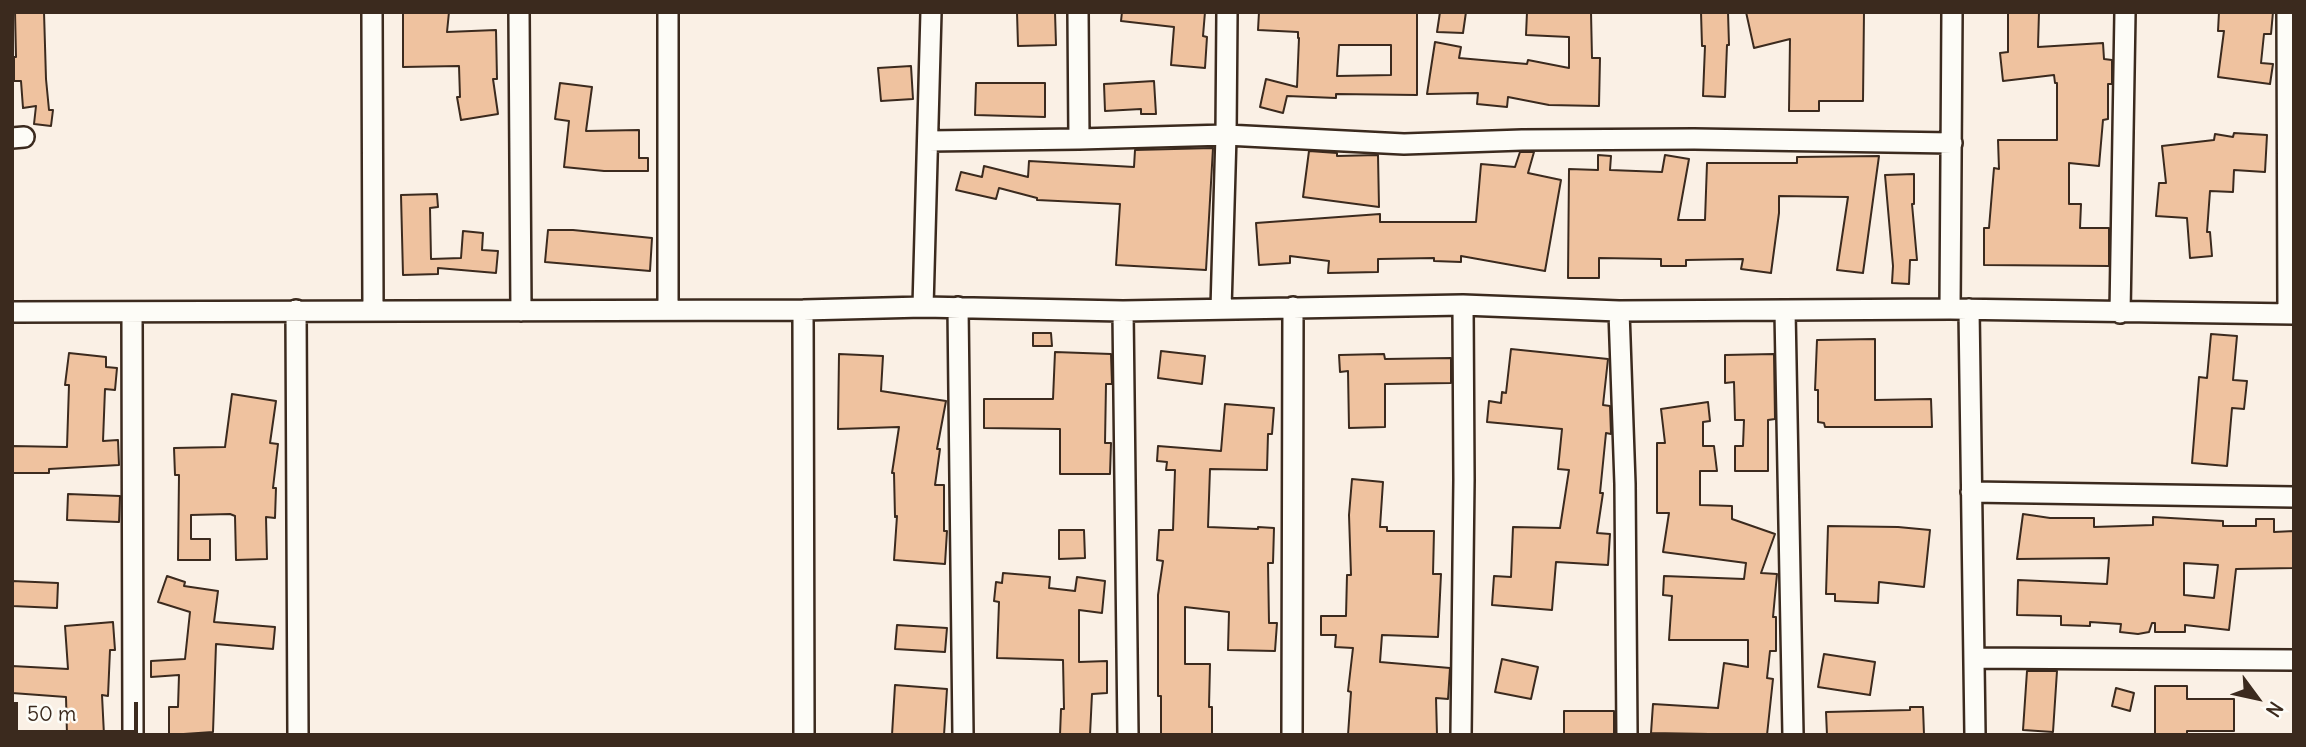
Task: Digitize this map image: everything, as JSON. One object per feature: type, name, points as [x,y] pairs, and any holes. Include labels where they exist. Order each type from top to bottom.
[{"type":"street","points":[[372,12],[373,311]]},
{"type":"street","points":[[519,12],[521,311]]},
{"type":"street","points":[[668,12],[668,310]]},
{"type":"street","points":[[923,307],[931,12]]},
{"type":"street","points":[[1078,12],[1079,139]]},
{"type":"street","points":[[1221,309],[1227,12]]},
{"type":"street","points":[[1952,12],[1952,143],[1971,492],[1975,735]]},
{"type":"street","points":[[2120,313],[2125,12]]},
{"type":"street","points":[[12,312],[803,310],[923,307],[1123,311],[1462,305],[1619,311],[1959,309],[2291,314],[2287,12]]},
{"type":"street","points":[[928,141],[1226,135],[1404,144],[1667,139],[1952,143]]},
{"type":"street","points":[[1461,735],[1464,480],[1462,305]]},
{"type":"street","points":[[958,307],[964,735]]},
{"type":"street","points":[[1292,735],[1293,307]]},
{"type":"street","points":[[296,310],[298,735]]},
{"type":"street","points":[[803,310],[804,735]]},
{"type":"street","points":[[1123,311],[1128,735]]},
{"type":"street","points":[[1619,311],[1625,484],[1627,735]]},
{"type":"street","points":[[1785,311],[1793,735]]},
{"type":"street","points":[[132,312],[133,735]]},
{"type":"street","points":[[1971,492],[2294,497]]},
{"type":"street","points":[[1974,658],[2294,660]]},
{"type":"building","points":[[15,12],[44,12],[46,79],[49,110],[53,110],[51,126],[34,124],[36,106],[23,108],[21,81],[14,81]]},
{"type":"building","points":[[403,12],[449,12],[447,32],[496,30],[497,79],[493,79],[498,114],[461,120],[457,97],[460,97],[459,66],[403,67]]},
{"type":"building","points":[[1017,12],[1055,12],[1056,45],[1018,46]]},
{"type":"building","points":[[1122,12],[1205,12],[1205,68],[1171,65],[1174,27],[1121,21]]},
{"type":"building","points":[[1259,12],[1417,12],[1417,95],[1336,94],[1336,98],[1287,96],[1283,113],[1260,107],[1266,79],[1297,87],[1299,38],[1298,32],[1258,30]],"holes":[[[1339,45],[1391,45],[1391,75],[1337,76]]]},
{"type":"building","points":[[1440,12],[1466,12],[1463,33],[1437,32]]},
{"type":"building","points":[[1527,12],[1591,12],[1592,58],[1600,58],[1599,106],[1549,105],[1508,97],[1507,107],[1477,104],[1478,93],[1427,94],[1435,42],[1461,47],[1459,58],[1527,64],[1528,60],[1569,68],[1569,37],[1526,35]]},
{"type":"building","points":[[1701,12],[1728,12],[1729,45],[1725,97],[1703,96],[1705,46],[1702,46]]},
{"type":"building","points":[[1746,12],[1864,12],[1863,101],[1819,101],[1819,111],[1789,111],[1790,39],[1754,48]]},
{"type":"building","points":[[2008,12],[2039,12],[2038,47],[2103,43],[2104,59],[2112,60],[2112,84],[2108,84],[2108,119],[2103,120],[2099,166],[2069,163],[2069,204],[2081,204],[2080,228],[2109,228],[2109,266],[1984,265],[1984,228],[1989,228],[1994,168],[1999,169],[1998,140],[2057,140],[2057,83],[2054,75],[2003,81],[2000,53],[2008,52]]},
{"type":"building","points":[[2219,12],[2273,12],[2271,34],[2264,34],[2261,63],[2273,64],[2270,84],[2218,77],[2224,31],[2218,31]]},
{"type":"building","points":[[911,66],[913,99],[881,101],[878,68]]},
{"type":"building","points":[[1154,81],[1156,114],[1141,114],[1141,109],[1105,111],[1104,84]]},
{"type":"building","points":[[560,83],[592,87],[586,131],[639,130],[639,158],[648,158],[648,171],[564,167],[569,121],[555,119]]},
{"type":"building","points":[[976,83],[1045,83],[1045,117],[975,115]]},
{"type":"building","points":[[2234,133],[2267,135],[2265,172],[2234,170],[2233,192],[2210,191],[2207,232],[2210,232],[2212,256],[2190,258],[2187,218],[2156,216],[2159,183],[2166,183],[2162,146],[2214,140],[2215,134],[2233,137]]},
{"type":"building","points":[[1213,148],[1206,270],[1116,265],[1120,204],[1037,200],[999,188],[996,199],[956,190],[961,172],[982,177],[984,166],[1028,177],[1029,161],[1134,167],[1135,150]]},
{"type":"building","points":[[1309,151],[1337,153],[1337,156],[1378,155],[1379,207],[1303,197]]},
{"type":"building","points":[[1520,152],[1534,152],[1528,173],[1561,180],[1545,271],[1461,256],[1461,262],[1434,261],[1434,258],[1378,259],[1378,272],[1328,273],[1329,261],[1290,256],[1290,263],[1259,265],[1256,223],[1380,214],[1380,222],[1476,222],[1481,164],[1515,167]]},
{"type":"building","points":[[1598,155],[1611,156],[1610,170],[1662,172],[1665,155],[1689,159],[1678,220],[1705,220],[1707,163],[1797,163],[1797,157],[1879,156],[1863,273],[1837,270],[1848,197],[1779,196],[1771,273],[1741,269],[1743,259],[1686,260],[1686,266],[1661,266],[1661,259],[1599,258],[1599,278],[1568,278],[1569,169],[1598,170]]},
{"type":"building","points":[[1914,174],[1912,204],[1917,260],[1910,260],[1909,284],[1892,283],[1885,175]]},
{"type":"building","points":[[437,194],[438,207],[430,208],[431,259],[461,258],[463,231],[483,233],[482,250],[498,251],[496,273],[438,268],[438,274],[403,275],[401,195]]},
{"type":"building","points":[[548,230],[652,238],[650,271],[545,262]]},
{"type":"building","points":[[1033,333],[1051,333],[1052,346],[1033,346]]},
{"type":"building","points":[[2211,334],[2237,336],[2233,380],[2247,381],[2244,409],[2232,408],[2227,466],[2192,463],[2199,377],[2207,378]]},
{"type":"building","points":[[1875,339],[1875,400],[1931,399],[1932,427],[1825,427],[1824,423],[1818,422],[1818,390],[1815,390],[1817,340]]},
{"type":"building","points":[[1511,349],[1608,359],[1603,405],[1610,406],[1611,434],[1606,433],[1600,493],[1603,493],[1597,533],[1610,534],[1608,565],[1556,562],[1552,610],[1492,605],[1494,576],[1511,577],[1513,527],[1560,528],[1569,470],[1558,469],[1562,429],[1487,422],[1489,401],[1501,403],[1502,392],[1506,393]]},
{"type":"building","points":[[1161,351],[1205,356],[1202,384],[1158,378]]},
{"type":"building","points":[[1055,352],[1111,354],[1112,384],[1106,384],[1105,443],[1111,443],[1110,474],[1060,474],[1060,429],[984,428],[984,399],[1053,399]]},
{"type":"building","points":[[69,353],[106,357],[106,367],[117,368],[115,390],[105,389],[103,441],[118,440],[119,465],[49,469],[49,473],[12,473],[12,446],[67,447],[69,385],[65,385]]},
{"type":"building","points":[[839,354],[883,356],[881,391],[946,401],[937,449],[940,449],[935,485],[944,485],[944,531],[947,531],[945,564],[894,560],[897,516],[895,517],[892,473],[899,427],[838,429]]},
{"type":"building","points":[[1384,354],[1385,359],[1451,358],[1451,383],[1385,384],[1385,427],[1349,428],[1348,371],[1340,372],[1339,355]]},
{"type":"building","points":[[1774,354],[1775,419],[1768,420],[1768,471],[1735,471],[1735,446],[1743,446],[1744,420],[1735,420],[1734,382],[1725,383],[1725,355]]},
{"type":"building","points":[[232,394],[276,401],[270,443],[278,444],[273,488],[276,488],[275,518],[266,517],[267,559],[236,560],[235,516],[230,514],[191,515],[191,539],[210,539],[210,560],[178,560],[179,475],[175,475],[174,448],[225,447]]},
{"type":"building","points":[[1708,402],[1710,421],[1703,422],[1703,446],[1714,446],[1717,471],[1700,471],[1700,505],[1732,506],[1732,519],[1775,534],[1761,573],[1777,574],[1773,617],[1776,617],[1776,651],[1770,651],[1767,678],[1773,679],[1767,735],[1651,733],[1653,704],[1718,708],[1724,663],[1748,667],[1748,640],[1669,640],[1672,596],[1663,595],[1664,576],[1744,579],[1746,563],[1663,552],[1669,513],[1657,513],[1657,443],[1665,443],[1661,409]]},
{"type":"building","points":[[1225,404],[1274,408],[1272,434],[1268,434],[1267,470],[1210,469],[1208,527],[1274,528],[1273,563],[1268,563],[1269,623],[1277,623],[1275,651],[1228,650],[1229,612],[1185,607],[1185,664],[1210,664],[1209,707],[1212,707],[1212,735],[1161,735],[1161,696],[1158,696],[1158,595],[1163,561],[1157,560],[1159,530],[1173,530],[1175,470],[1166,470],[1167,462],[1157,461],[1158,446],[1221,451]]},
{"type":"building","points":[[1352,479],[1383,482],[1380,527],[1387,527],[1387,531],[1434,531],[1433,574],[1441,574],[1438,637],[1382,635],[1380,662],[1450,668],[1448,699],[1436,698],[1437,735],[1348,735],[1351,692],[1348,691],[1353,648],[1335,647],[1336,635],[1321,635],[1321,616],[1346,616],[1347,575],[1351,575],[1349,515]]},
{"type":"building","points":[[68,494],[120,496],[119,522],[67,520]]},
{"type":"building","points":[[2023,514],[2050,518],[2094,518],[2094,527],[2153,525],[2153,517],[2223,521],[2223,526],[2256,526],[2256,519],[2274,519],[2274,532],[2294,531],[2294,568],[2236,569],[2229,630],[2185,625],[2185,632],[2155,632],[2155,623],[2152,623],[2149,632],[2138,634],[2120,632],[2121,624],[2090,622],[2090,626],[2061,625],[2061,616],[2017,615],[2018,580],[2107,584],[2109,558],[2017,559]],"holes":[[[2184,563],[2218,565],[2214,598],[2184,595]]]},
{"type":"building","points":[[1828,526],[1930,530],[1924,587],[1879,582],[1878,603],[1835,601],[1835,594],[1826,594]]},
{"type":"building","points":[[1059,530],[1084,530],[1085,558],[1059,559]]},
{"type":"building","points":[[1003,573],[1050,577],[1049,588],[1075,591],[1077,577],[1105,581],[1102,613],[1079,610],[1079,662],[1107,661],[1107,693],[1092,694],[1090,735],[1060,735],[1061,709],[1064,709],[1063,660],[997,658],[999,602],[994,601],[996,582],[1002,583]]},
{"type":"building","points":[[167,576],[185,582],[184,586],[218,591],[214,622],[275,627],[273,649],[216,644],[213,732],[169,735],[169,707],[178,707],[179,675],[151,677],[151,661],[185,659],[190,612],[158,602]]},
{"type":"building","points":[[12,581],[58,583],[57,608],[12,606]]},
{"type":"building","points":[[113,622],[115,650],[110,650],[108,696],[102,695],[104,735],[67,735],[66,697],[12,693],[12,666],[68,669],[65,626]]},
{"type":"building","points":[[897,625],[947,628],[945,652],[895,649]]},
{"type":"building","points":[[1824,654],[1875,662],[1870,695],[1818,687]]},
{"type":"building","points":[[1502,659],[1538,667],[1531,699],[1495,692]]},
{"type":"building","points":[[2027,671],[2057,671],[2053,732],[2023,730]]},
{"type":"building","points":[[895,685],[947,689],[944,735],[892,735]]},
{"type":"building","points":[[2155,686],[2187,686],[2187,699],[2234,699],[2234,731],[2187,731],[2187,735],[2155,735]]},
{"type":"building","points":[[2116,688],[2134,693],[2130,711],[2112,706]]},
{"type":"building","points":[[1910,707],[1923,707],[1924,735],[1827,735],[1826,712],[1910,710]]},
{"type":"building","points":[[1564,711],[1614,711],[1614,735],[1564,735]]}]
